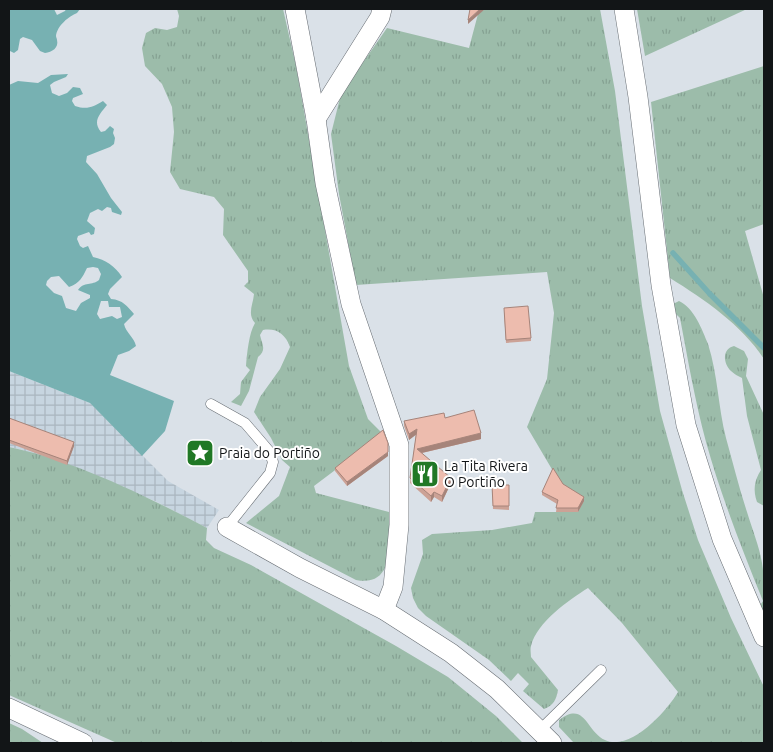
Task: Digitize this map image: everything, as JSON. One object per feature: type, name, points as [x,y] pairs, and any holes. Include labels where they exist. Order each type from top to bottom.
[{"type":"street","points":[[295,9],[316,118],[326,183],[351,304],[399,445],[399,525],[393,587],[384,610]]},
{"type":"street","points":[[316,118],[380,16],[382,9]]},
{"type":"street","points":[[624,9],[638,97],[661,285],[686,425],[722,539],[764,637]]},
{"type":"street","points":[[227,527],[300,568],[384,610],[451,652],[497,689],[546,736]]},
{"type":"street","points":[[9,708],[83,743]]},
{"type":"lane","points":[[211,404],[245,423],[269,451],[273,462],[270,473],[227,527]]},
{"type":"lane","points":[[546,736],[601,670]]},
{"type":"shaded area","points":[[9,371],[90,403],[168,481],[219,510],[207,528],[155,501],[22,450],[9,447]]},
{"type":"green space","points":[[177,9],[283,9],[296,66],[349,366],[368,419],[383,434],[314,486],[316,493],[389,512],[388,559],[384,569],[378,576],[369,580],[356,580],[246,523],[279,496],[290,467],[282,460],[271,438],[254,412],[260,397],[280,369],[290,347],[280,333],[272,330],[263,330],[260,335],[263,349],[258,357],[249,391],[241,406],[231,402],[240,394],[241,382],[250,370],[246,366],[250,338],[255,323],[251,316],[254,294],[244,286],[248,282],[248,271],[223,235],[224,209],[214,197],[180,189],[170,172],[174,132],[172,107],[162,84],[145,66],[142,48],[146,33],[155,28],[167,30],[177,27],[179,16]]},
{"type":"green space","points":[[485,9],[600,9],[615,91],[642,306],[660,411],[698,540],[731,618],[764,687],[764,743],[574,743],[559,727],[559,720],[568,715],[574,713],[580,715],[605,740],[615,742],[625,740],[647,728],[657,719],[678,692],[622,623],[588,588],[555,612],[534,637],[531,646],[531,657],[558,690],[554,702],[544,709],[523,691],[529,684],[518,673],[511,681],[489,660],[426,616],[418,608],[413,598],[411,588],[423,554],[422,540],[432,534],[492,530],[532,523],[535,512],[578,512],[583,501],[563,488],[527,427],[547,379],[554,313],[547,272],[356,285],[339,194],[331,134],[341,94],[387,28],[469,48],[478,14]]},
{"type":"green space","points":[[637,9],[747,9],[645,56]]},
{"type":"green space","points":[[764,66],[764,224],[745,231],[764,298],[764,359],[745,335],[722,314],[670,278],[651,102]]},
{"type":"green space","points":[[679,301],[689,309],[697,320],[708,344],[726,438],[741,494],[761,556],[764,583],[764,616],[759,607],[763,601],[725,502],[706,442],[680,318],[674,312],[673,304]]},
{"type":"green space","points":[[734,346],[744,351],[748,359],[746,376],[764,415],[764,506],[757,502],[755,493],[757,478],[761,470],[747,416],[742,378],[728,368],[725,360],[727,350]]},
{"type":"green space","points":[[9,447],[85,470],[136,492],[207,528],[206,540],[214,548],[251,565],[448,677],[496,716],[523,743],[117,743],[9,695]]},
{"type":"green space","points":[[9,723],[22,729],[43,743],[9,743]]},
{"type":"water","points":[[9,9],[54,9],[57,15],[66,9],[80,9],[64,22],[57,32],[57,45],[52,51],[45,53],[40,51],[32,40],[23,37],[20,39],[18,50],[14,53],[10,51],[9,47]]},
{"type":"water","points":[[68,74],[66,77],[50,85],[52,93],[59,96],[67,93],[73,87],[80,88],[83,94],[73,98],[72,101],[75,106],[90,107],[103,101],[107,105],[98,118],[98,128],[101,132],[110,126],[114,129],[114,144],[87,156],[86,162],[97,174],[122,212],[121,215],[112,212],[111,208],[107,207],[102,211],[98,209],[90,213],[87,221],[95,228],[94,234],[91,235],[89,232],[78,236],[77,239],[83,248],[88,246],[93,257],[110,264],[119,273],[122,277],[110,289],[108,294],[111,299],[124,304],[134,314],[124,324],[136,346],[118,355],[110,375],[174,401],[165,431],[142,456],[90,403],[9,371],[9,85],[18,81],[38,83],[51,75]],"holes":[[[87,268],[98,268],[101,274],[99,280],[80,287],[78,290],[90,295],[90,298],[81,303],[76,311],[66,308],[62,296],[54,293],[46,285],[51,277],[59,276],[69,287],[80,280]],[[101,301],[108,301],[109,307],[120,307],[122,317],[117,319],[112,316],[100,319],[97,314]]]},
{"type":"building","points":[[470,9],[480,9],[468,20]]},
{"type":"building","points":[[528,306],[531,338],[506,340],[504,308]]},
{"type":"building","points":[[474,410],[481,433],[417,449],[451,478],[442,496],[434,492],[431,496],[410,478],[417,429],[409,434],[404,421],[444,413],[445,418]]},
{"type":"building","points":[[9,418],[74,442],[67,461],[9,440]]},
{"type":"building","points":[[383,430],[388,443],[388,452],[347,482],[335,468]]},
{"type":"building","points":[[553,468],[563,484],[584,497],[578,508],[556,508],[558,500],[542,492]]},
{"type":"building","points":[[492,485],[509,485],[509,506],[493,506]]},
{"type":"waterway","points":[[673,253],[709,293],[764,348]]},
{"type":"place","name":"Praia do Portiño","points":[[200,453]]},
{"type":"place","name":"La Tita Rivera O Portiño","points":[[425,474]]}]
